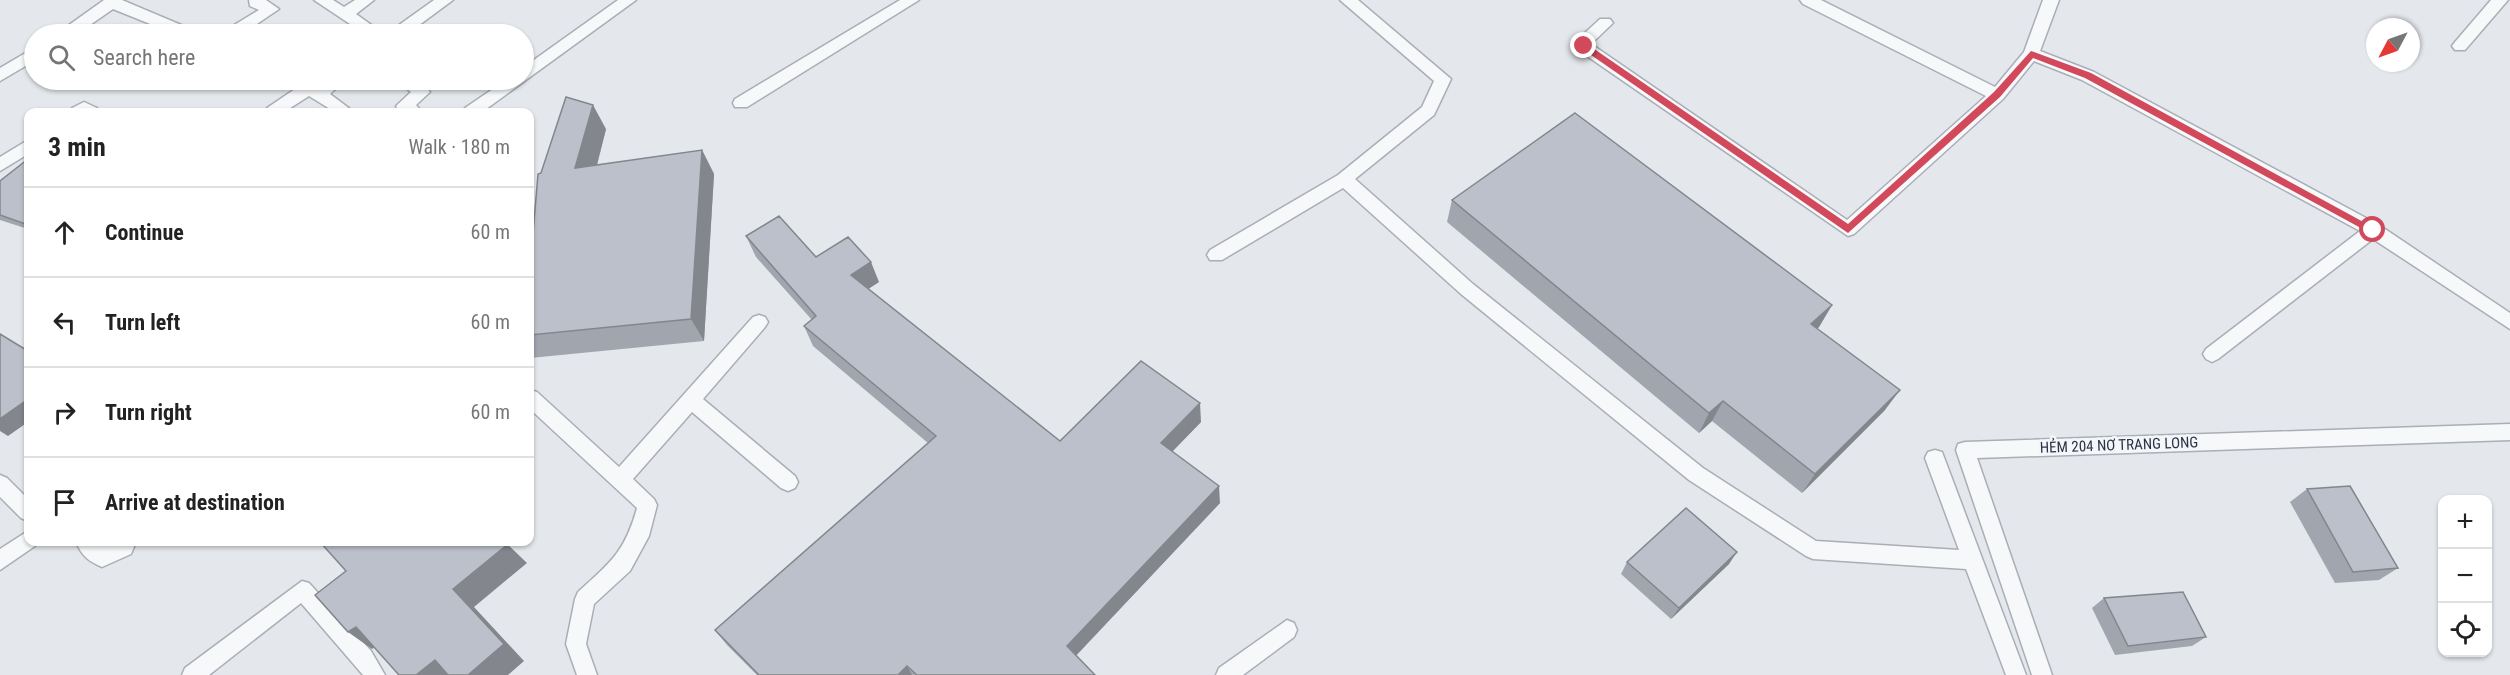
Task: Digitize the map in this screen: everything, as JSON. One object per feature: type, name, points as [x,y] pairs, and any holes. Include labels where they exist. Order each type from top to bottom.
[{"type":"lane","points":[[247,24],[271,9],[255,2],[258,0]]},
{"type":"lane","points":[[322,0],[360,24]]},
{"type":"lane","points":[[345,14],[366,0]]},
{"type":"lane","points":[[411,24],[445,0]]},
{"type":"lane","points":[[534,68],[628,0]]},
{"type":"lane","points":[[741,103],[911,0]]},
{"type":"lane","points":[[1216,255],[1344,179],[1428,111],[1443,79],[1348,0]]},
{"type":"lane","points":[[1808,0],[1997,95]]},
{"type":"lane","points":[[1605,23],[1583,42],[1589,50],[1848,229],[1997,95],[2031,54],[2051,0]]},
{"type":"lane","points":[[2460,46],[2500,0]]},
{"type":"lane","points":[[81,24],[112,1],[165,24]]},
{"type":"lane","points":[[2031,54],[2088,76],[2373,230],[2510,322]]},
{"type":"lane","points":[[0,75],[24,60]]},
{"type":"lane","points":[[407,108],[404,106],[422,92],[419,90]]},
{"type":"lane","points":[[477,108],[503,90]]},
{"type":"lane","points":[[281,108],[313,91],[340,108]]},
{"type":"lane","points":[[0,165],[24,149]]},
{"type":"lane","points":[[1344,179],[1467,289],[1696,474],[1812,550],[1974,560]]},
{"type":"lane","points":[[2212,354],[2373,230]]},
{"type":"lane","points":[[620,480],[759,322]]},
{"type":"lane","points":[[691,400],[788,482]]},
{"type":"lane","points":[[534,402],[647,505],[639,536],[623,564],[585,599],[576,644],[587,675]]},
{"type":"lane","name":"HẺM 204 NƠ TRANG LONG","points":[[2042,675],[1965,450],[2510,432]]},
{"type":"lane","points":[[1935,458],[2016,675]]},
{"type":"lane","points":[[0,484],[24,508]]},
{"type":"lane","points":[[0,561],[24,543]]},
{"type":"lane","points":[[192,675],[302,590],[364,658],[375,675]]},
{"type":"lane","points":[[1226,675],[1287,630]]},
{"type":"building","points":[[566,97],[593,105],[575,168],[702,150],[691,319],[534,335],[534,222],[538,174],[541,173]]},
{"type":"building","points":[[1575,113],[1832,305],[1811,324],[1900,390],[1815,474],[1723,401],[1709,413],[1452,200]]},
{"type":"building","points":[[24,162],[24,224],[0,215],[0,181]]},
{"type":"building","points":[[779,216],[816,257],[848,237],[871,262],[851,275],[1060,441],[1141,361],[1200,403],[1161,443],[1219,486],[1067,646],[1095,675],[917,675],[907,666],[898,675],[759,675],[715,630],[936,436],[804,326],[816,316],[746,236]]},
{"type":"building","points":[[0,334],[24,349],[24,402],[0,419]]},
{"type":"building","points":[[2350,486],[2398,568],[2353,572],[2307,489]]},
{"type":"building","points":[[1686,508],[1737,552],[1679,608],[1627,562]]},
{"type":"building","points":[[324,546],[506,546],[453,589],[504,644],[468,675],[448,675],[435,660],[416,675],[399,675],[356,627],[348,632],[315,595],[346,571]]},
{"type":"building","points":[[2183,592],[2206,637],[2128,646],[2104,598]]},
{"type":"route","points":[[1584,46],[1848,229],[1997,95],[2031,54],[2088,76],[2373,230]]}]
